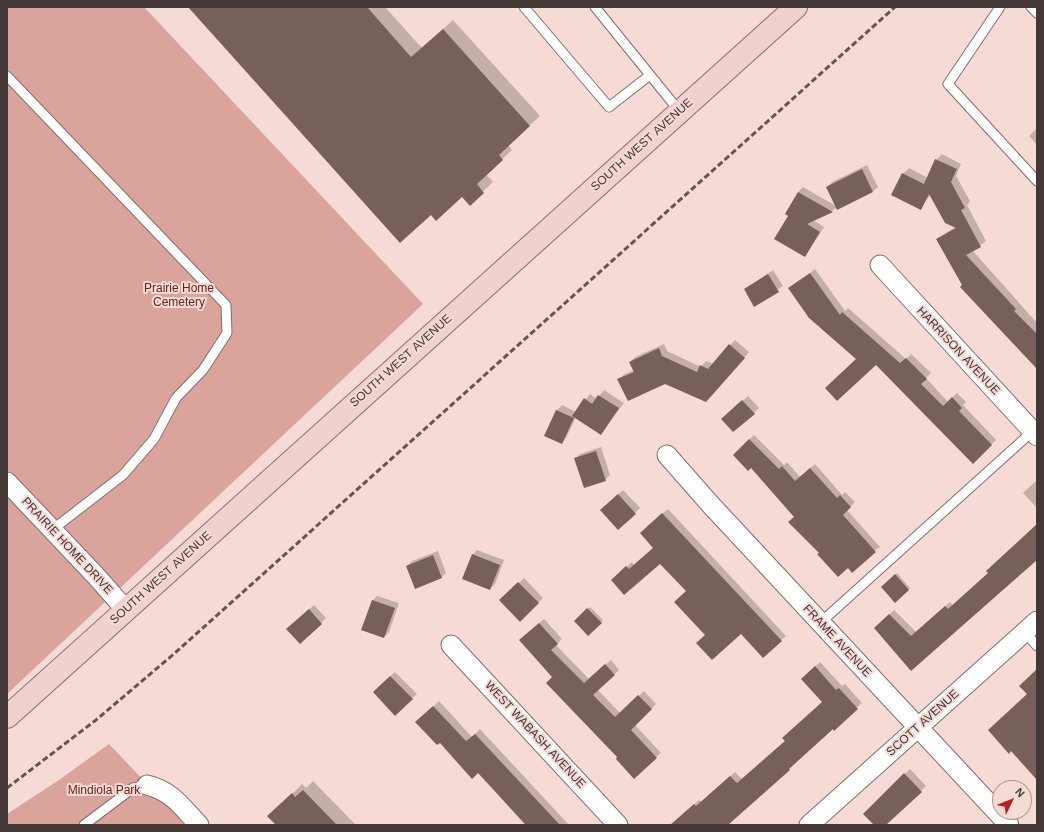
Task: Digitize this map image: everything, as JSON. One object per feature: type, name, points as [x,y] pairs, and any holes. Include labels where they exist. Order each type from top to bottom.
[{"type":"street","name":"SOUTH WEST AVENUE","points":[[7,717],[794,8]]},
{"type":"street","name":"HARRISON AVENUE","points":[[880,265],[1035,434]]},
{"type":"street","name":"FRAME AVENUE","points":[[667,455],[820,623],[1008,825]]},
{"type":"street","name":"PRAIRIE HOME DRIVE","points":[[7,482],[126,610]]},
{"type":"street","name":"SCOTT AVENUE","points":[[811,824],[918,728],[1033,633]]},
{"type":"street","name":"WEST WABASH AVENUE","points":[[451,645],[618,825]]},
{"type":"street","points":[[147,785],[160,788],[170,794],[199,825]]},
{"type":"lane","points":[[524,7],[609,107],[650,75]]},
{"type":"lane","points":[[596,7],[680,112]]},
{"type":"lane","points":[[1000,7],[948,84],[1037,181]]},
{"type":"lane","points":[[1031,7],[1037,13]]},
{"type":"lane","points":[[7,76],[226,305],[227,333],[203,370],[176,398],[154,439],[123,475],[52,530]]},
{"type":"lane","points":[[820,623],[1035,434]]},
{"type":"lane","points":[[84,825],[133,788],[147,785]]},
{"type":"green space","name":"Prairie Home Cemetery","points":[[7,7],[144,7],[423,304],[7,694]]},
{"type":"green space","name":"Mindiola Park","points":[[109,744],[186,825],[7,825],[7,814],[59,780]]},
{"type":"building","points":[[188,7],[367,7],[411,57],[443,29],[530,126],[499,155],[503,160],[477,184],[484,193],[470,206],[462,197],[436,221],[431,215],[400,243]]},
{"type":"building","points":[[935,159],[957,169],[951,182],[965,208],[961,210],[981,247],[966,255],[1016,309],[1014,311],[1037,334],[1037,369],[960,287],[962,285],[936,239],[956,228],[945,223],[929,194],[921,210],[891,195],[902,173],[924,184]]},
{"type":"building","points":[[862,169],[873,192],[837,210],[826,187]]},
{"type":"building","points":[[798,192],[833,212],[807,224],[820,232],[805,257],[774,239],[788,216],[785,214]]},
{"type":"building","points":[[810,273],[840,315],[842,312],[900,363],[906,358],[927,379],[921,384],[943,406],[952,397],[962,408],[959,411],[992,445],[973,464],[876,365],[837,401],[825,388],[856,359],[809,318],[788,288]]},
{"type":"building","points":[[768,274],[779,292],[754,307],[744,289]]},
{"type":"building","points":[[729,344],[745,358],[706,402],[665,384],[628,401],[617,379],[634,372],[629,362],[659,348],[662,356],[697,372],[700,365],[708,369]]},
{"type":"building","points":[[598,395],[619,408],[601,435],[572,416],[584,398],[592,404]]},
{"type":"building","points":[[742,400],[755,414],[733,432],[721,419]]},
{"type":"building","points":[[556,410],[574,418],[562,444],[544,436]]},
{"type":"building","points":[[749,439],[779,469],[782,466],[795,481],[810,468],[837,498],[840,495],[851,507],[843,515],[876,552],[852,573],[848,568],[838,577],[817,554],[819,553],[788,522],[794,517],[751,468],[748,471],[733,455]]},
{"type":"building","points":[[596,451],[606,481],[584,488],[574,458]]},
{"type":"building","points":[[618,494],[636,514],[618,530],[600,510]]},
{"type":"building","points":[[662,513],[782,641],[763,658],[741,634],[712,660],[696,643],[705,635],[674,602],[686,591],[660,564],[624,595],[611,580],[626,566],[629,569],[653,548],[640,533]]},
{"type":"building","points":[[1037,524],[1037,560],[911,671],[874,628],[889,614],[911,636],[945,606],[948,609],[988,573],[986,571]]},
{"type":"building","points":[[472,554],[500,565],[490,590],[462,579]]},
{"type":"building","points":[[433,555],[442,578],[415,589],[406,566]]},
{"type":"building","points":[[895,574],[909,590],[895,603],[881,587]]},
{"type":"building","points":[[518,582],[539,603],[520,622],[499,600]]},
{"type":"building","points":[[372,600],[395,608],[384,638],[361,630]]},
{"type":"building","points":[[587,608],[602,623],[588,636],[574,621]]},
{"type":"building","points":[[309,609],[322,624],[300,644],[286,629]]},
{"type":"building","points":[[539,623],[558,644],[551,650],[584,683],[605,664],[615,675],[593,695],[615,717],[638,695],[652,709],[631,730],[657,758],[634,779],[616,759],[617,757],[546,683],[552,677],[519,640]]},
{"type":"building","points":[[815,666],[836,690],[839,688],[858,709],[834,731],[833,729],[789,769],[790,770],[728,825],[670,825],[694,804],[696,806],[730,776],[737,783],[785,741],[782,738],[822,702],[801,679]]},
{"type":"building","points":[[1037,669],[1037,780],[1011,751],[1009,754],[988,730],[1027,694],[1019,686]]},
{"type":"building","points":[[390,676],[413,699],[395,716],[373,692]]},
{"type":"building","points":[[433,706],[466,741],[475,734],[560,825],[526,825],[478,773],[472,779],[440,743],[437,745],[415,722]]},
{"type":"building","points":[[904,773],[922,792],[886,825],[874,825],[863,814]]},
{"type":"building","points":[[303,790],[337,825],[276,825],[267,816],[292,793],[295,797]]},
{"type":"railway","points":[[7,788],[96,720],[175,653],[895,7]]}]
